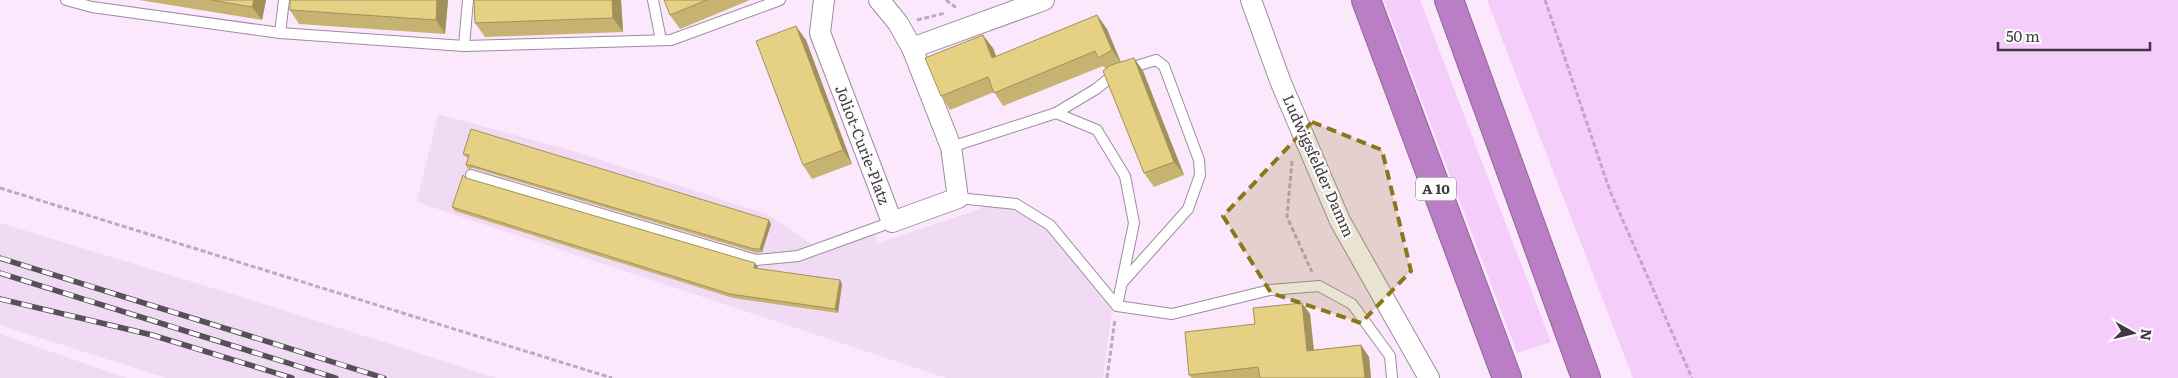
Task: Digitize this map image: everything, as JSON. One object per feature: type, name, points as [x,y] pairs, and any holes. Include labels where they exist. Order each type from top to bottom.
[{"type":"highway","name":"A 10","points":[[1366,0],[1507,378]]},
{"type":"highway","points":[[1449,0],[1586,378]]},
{"type":"street","name":"Joliot-Curie-Platz","points":[[824,0],[820,33],[892,222],[958,198]]},
{"type":"street","points":[[879,0],[898,23],[912,48],[951,147],[958,198]]},
{"type":"street","points":[[912,48],[1044,0]]},
{"type":"street","name":"Ludwigsfelder Damm","points":[[1251,0],[1285,92],[1340,221],[1429,378]]},
{"type":"lane","points":[[66,0],[280,33],[464,46],[671,40],[780,0]]},
{"type":"lane","points":[[280,33],[284,0]]},
{"type":"lane","points":[[464,46],[468,0]]},
{"type":"lane","points":[[653,0],[661,40]]},
{"type":"lane","points":[[951,147],[1056,113],[1096,89],[1117,72],[1156,60],[1164,66],[1198,160],[1200,175],[1188,209],[1122,282]]},
{"type":"lane","points":[[1056,113],[1097,130],[1125,176],[1134,223],[1117,306],[1172,314],[1270,290],[1319,286],[1352,304],[1390,356],[1392,378]]},
{"type":"lane","points":[[471,175],[756,260],[798,256],[892,222]]},
{"type":"lane","name":"Joliot-Curie-Platz","points":[[958,198],[1016,204],[1050,225],[1117,306]]},
{"type":"path","points":[[946,0],[958,9]]},
{"type":"path","points":[[1545,0],[1610,191],[1692,378]]},
{"type":"path","points":[[910,14],[916,21],[967,6]]},
{"type":"path","points":[[1292,154],[1287,217],[1319,286]]},
{"type":"path","points":[[0,188],[612,378]]},
{"type":"path","points":[[1107,378],[1117,306]]},
{"type":"highlighted area","points":[[1312,122],[1382,150],[1411,271],[1361,323],[1271,293],[1223,216]]},
{"type":"shaded area","points":[[1384,0],[1420,0],[1551,342],[1517,353]]},
{"type":"shaded area","points":[[1487,0],[2178,0],[2178,378],[1633,378]]},
{"type":"shaded area","points":[[438,114],[580,153],[769,215],[814,246],[871,225],[878,243],[991,205],[1018,212],[1049,231],[1113,304],[1103,378],[946,378],[417,202]]},
{"type":"shaded area","points":[[0,223],[497,378],[166,378],[0,325]]},
{"type":"shaded area","points":[[0,334],[127,378],[0,378]]},
{"type":"building","points":[[211,0],[254,0],[252,7]]},
{"type":"building","points":[[290,0],[437,0],[436,20],[290,10]]},
{"type":"building","points":[[474,0],[612,0],[613,18],[475,23]]},
{"type":"building","points":[[664,0],[707,0],[670,15]]},
{"type":"building","points":[[1097,15],[1112,50],[1098,58],[1095,51],[994,93],[988,77],[941,96],[925,58],[983,35],[992,58]]},
{"type":"building","points":[[796,26],[843,150],[803,165],[756,41]]},
{"type":"building","points":[[1134,58],[1174,162],[1144,173],[1103,71],[1111,65]]},
{"type":"building","points":[[471,129],[769,220],[760,249],[754,249],[466,165],[469,155],[463,154]]},
{"type":"building","points":[[463,175],[466,178],[755,263],[754,268],[840,280],[835,309],[730,294],[452,207]]},
{"type":"building","points":[[1302,303],[1307,351],[1361,345],[1365,378],[1260,378],[1258,367],[1189,375],[1185,332],[1255,324],[1253,308]]},
{"type":"railway","points":[[0,258],[384,378]]},
{"type":"railway","points":[[0,273],[336,378]]},
{"type":"railway","points":[[0,299],[152,335],[292,378]]}]
